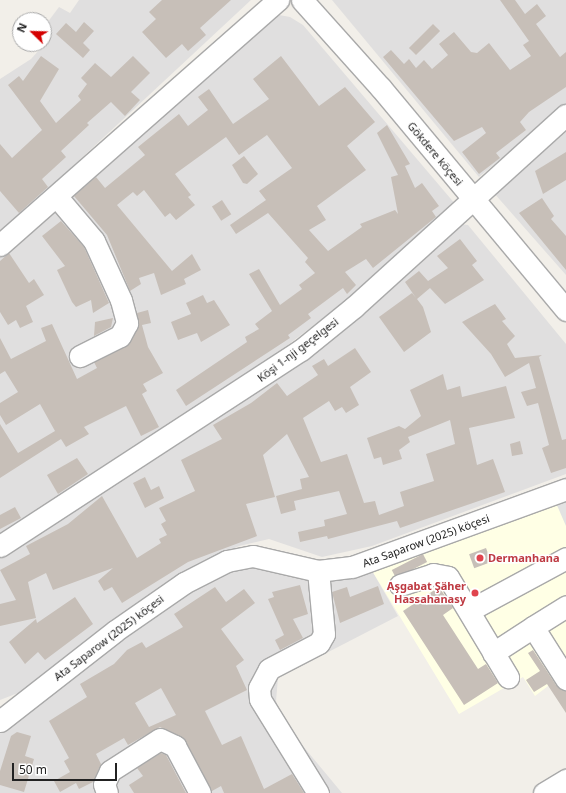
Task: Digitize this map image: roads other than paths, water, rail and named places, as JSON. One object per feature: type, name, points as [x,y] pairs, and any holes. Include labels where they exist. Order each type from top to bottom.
[{"type":"street","points":[[0,245],[57,197],[278,0]]},
{"type":"street","name":"Gökdere köçesi","points":[[302,0],[474,200],[566,310]]},
{"type":"street","name":"Köşi 1-nji geçelgesi","points":[[0,546],[16,539],[301,350],[474,200],[566,115]]},
{"type":"street","points":[[57,197],[94,241],[121,300],[127,323],[120,336],[80,356]]},
{"type":"street","name":"Ata Saparow (2025) köçesi","points":[[0,721],[115,631],[184,583],[227,561],[253,556],[318,571],[382,559],[566,489]]},
{"type":"street","points":[[470,610],[566,558]]},
{"type":"street","points":[[318,571],[324,634],[319,643],[269,669],[259,688],[260,698],[318,793]]},
{"type":"street","points":[[400,585],[443,574],[470,610],[492,653],[508,678]]},
{"type":"street","points":[[492,653],[566,606]]},
{"type":"street","points":[[533,627],[566,679]]},
{"type":"street","points":[[107,793],[104,784],[110,772],[160,739],[175,746],[200,793]]},
{"type":"street","points":[[544,793],[566,780]]},
{"type":"place","name":"Dermanhana","points":[[480,558]]},
{"type":"place","name":"Aşgabat Şäher Hassahanasy","points":[[475,593]]}]
